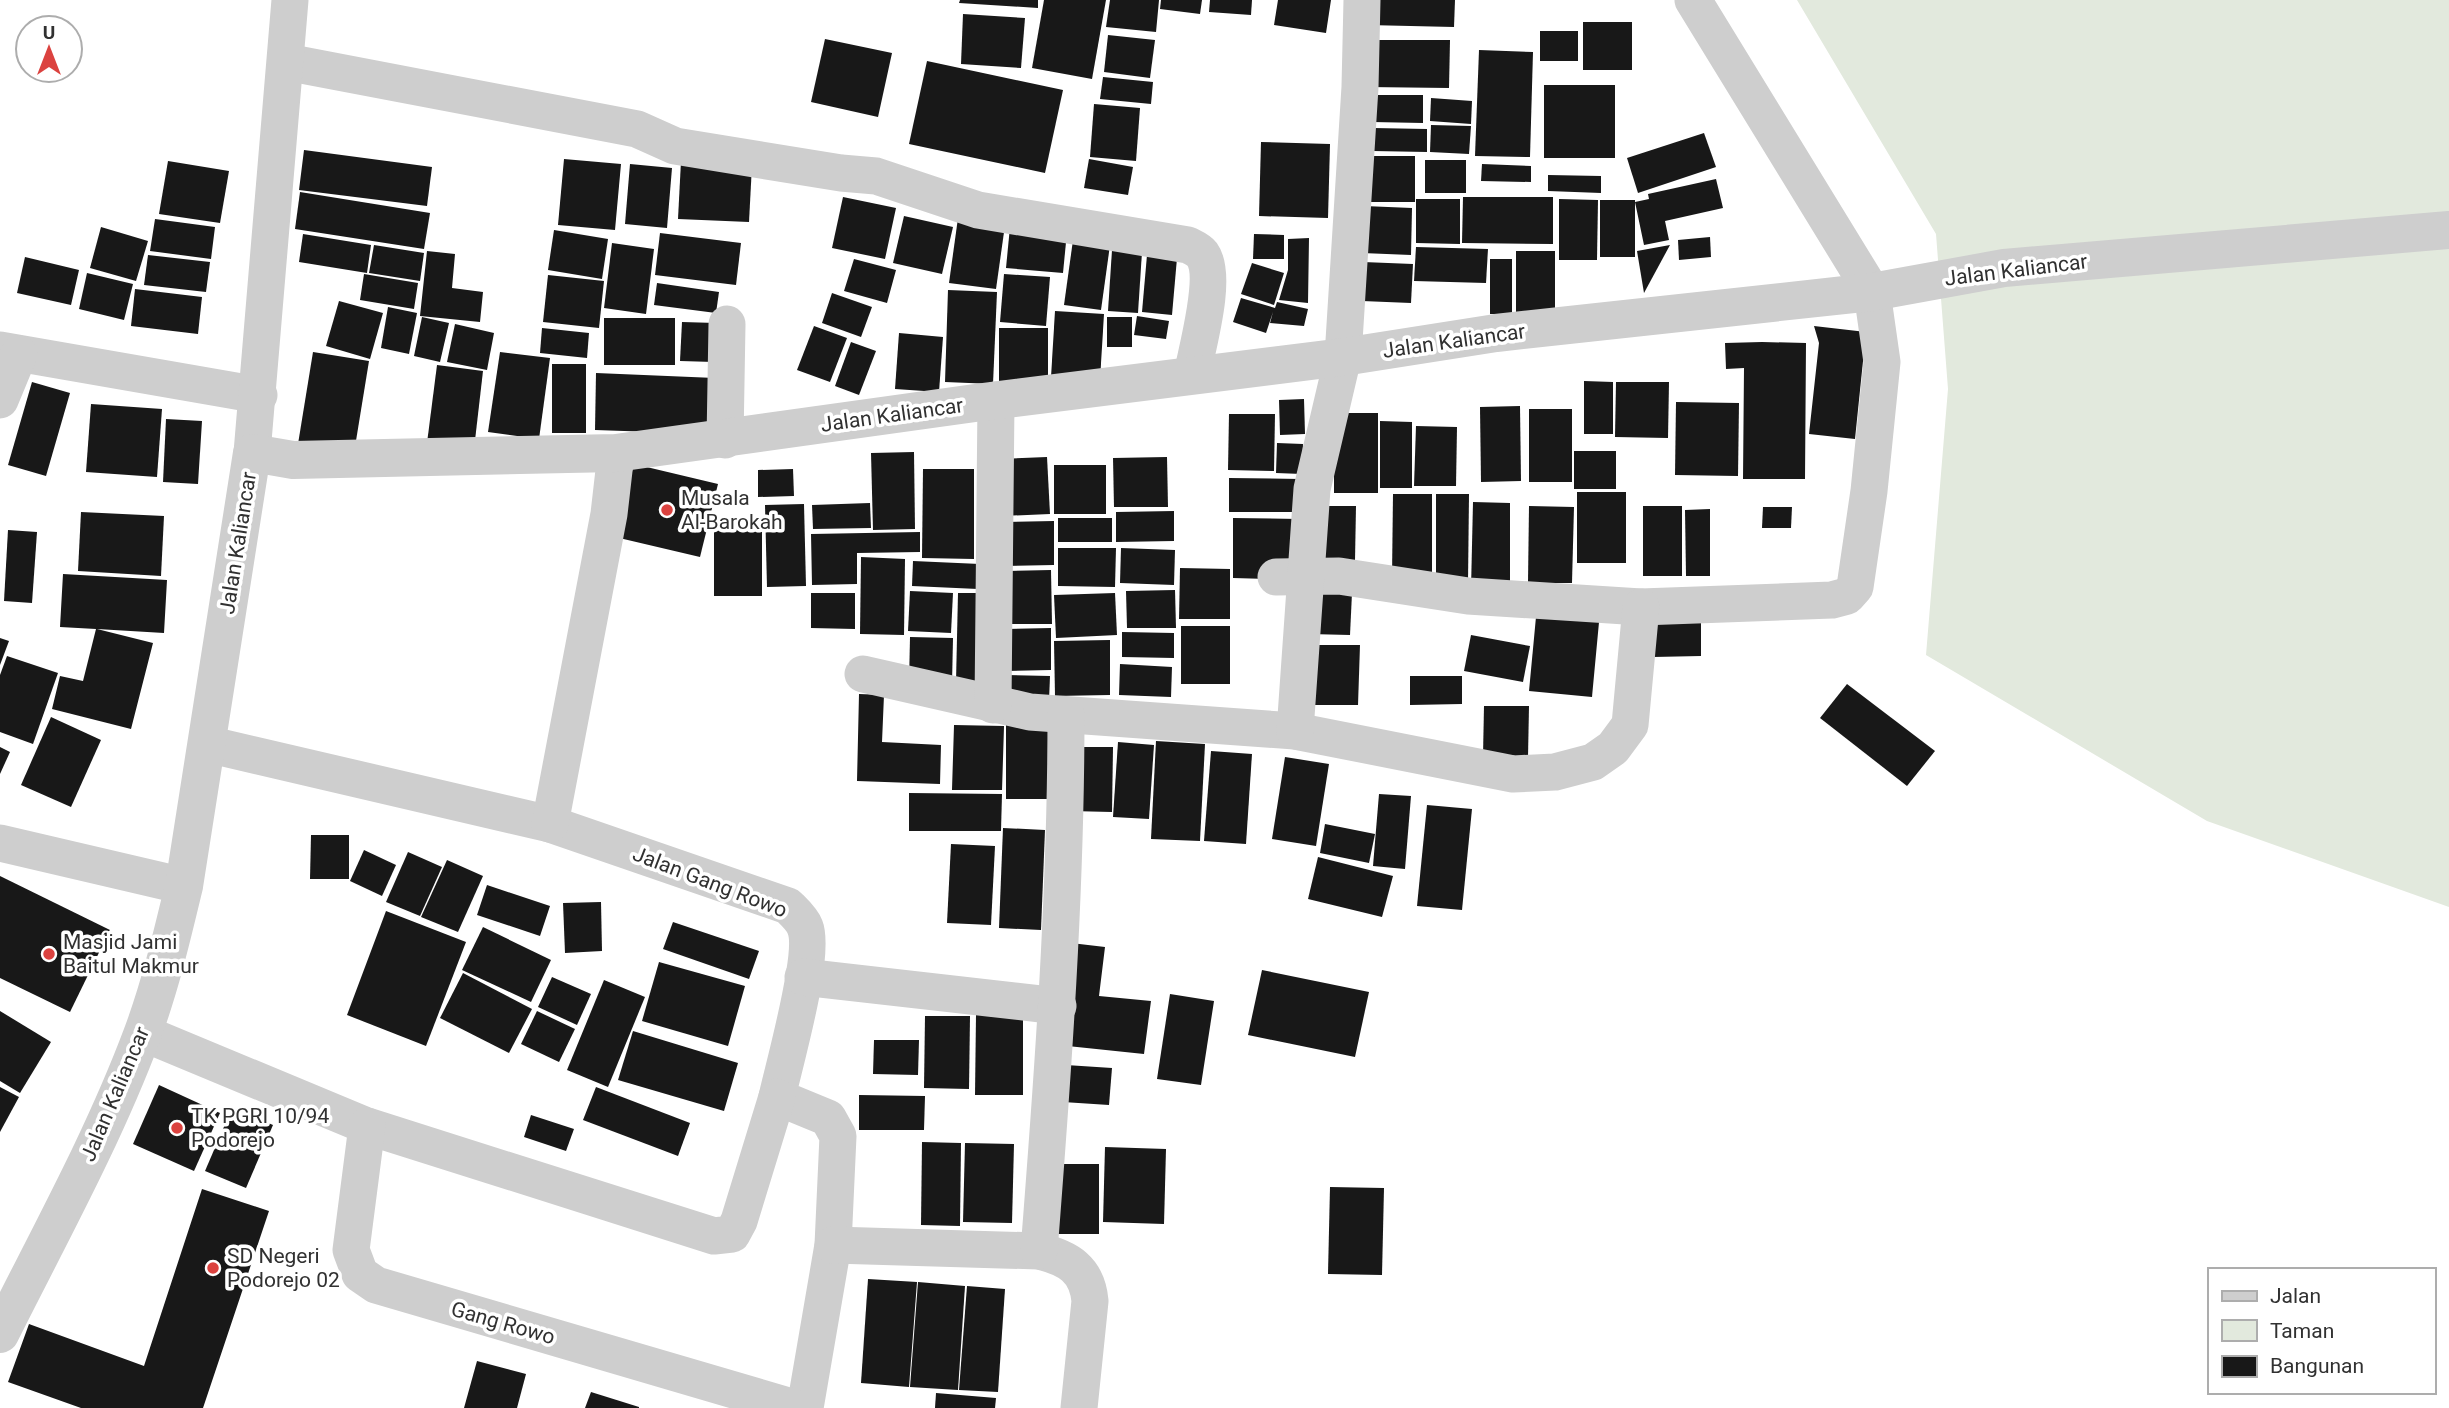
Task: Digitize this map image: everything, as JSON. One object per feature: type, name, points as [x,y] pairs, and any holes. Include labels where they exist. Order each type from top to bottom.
[{"type":"street","points":[[252,453],[259,395],[290,0]]},
{"type":"street","points":[[1295,731],[1291,576],[1343,358],[1360,87],[1362,0]]},
{"type":"street","points":[[1291,576],[1339,576],[1468,596],[1641,607],[1832,600],[1847,596],[1855,587],[1869,491],[1882,362],[1872,292],[1693,0]]},
{"type":"street","points":[[286,62],[638,129],[675,146],[841,173],[876,176],[978,210],[1188,245],[1201,252],[1207,267],[1207,292],[1192,375]]},
{"type":"street","name":"Jalan Kaliancar","points":[[0,1334],[107,1121],[143,1033],[184,886],[252,453],[293,460],[616,453],[996,400],[1343,358],[1496,333],[1872,292],[2004,268],[2449,230]]},
{"type":"street","points":[[725,439],[727,324]]},
{"type":"street","points":[[0,400],[9,352],[259,395]]},
{"type":"street","points":[[993,705],[996,400]]},
{"type":"street","points":[[550,824],[609,514],[616,453]]},
{"type":"street","points":[[863,674],[993,705],[1066,715],[1295,731],[1513,774],[1555,772],[1593,762],[1613,748],[1630,725],[1641,607]]},
{"type":"street","points":[[1039,1251],[1058,1006],[1066,833],[1066,715]]},
{"type":"street","name":"Jalan Gang Rowo","points":[[207,744],[550,824],[788,906],[806,929],[803,977],[777,1097]]},
{"type":"street","points":[[0,843],[184,886]]},
{"type":"street","points":[[803,977],[1058,1006]]},
{"type":"street","points":[[143,1033],[368,1126],[714,1236],[732,1234],[739,1221],[777,1097],[828,1118],[838,1136],[833,1245],[805,1408]]},
{"type":"street","name":"Gang Rowo","points":[[368,1126],[351,1250],[360,1274],[376,1285],[795,1408]]},
{"type":"street","points":[[833,1245],[1039,1251],[1061,1257],[1075,1265],[1088,1286],[1079,1408]]},
{"type":"green space","points":[[1797,0],[2449,0],[2449,907],[2207,821],[1926,655],[1948,389],[1936,234]]},
{"type":"building","points":[[960,0],[1038,0],[1038,8],[959,3]]},
{"type":"building","points":[[1044,0],[1106,0],[1092,79],[1032,68]]},
{"type":"building","points":[[1110,0],[1159,0],[1156,32],[1106,27]]},
{"type":"building","points":[[1161,0],[1202,0],[1200,14],[1160,9]]},
{"type":"building","points":[[1210,0],[1252,0],[1251,15],[1209,12]]},
{"type":"building","points":[[1278,0],[1331,0],[1326,33],[1274,25]]},
{"type":"building","points":[[1368,0],[1455,0],[1454,27],[1367,25]]},
{"type":"building","points":[[963,14],[1025,18],[1021,68],[961,64]]},
{"type":"building","points":[[1583,22],[1632,22],[1632,70],[1583,70]]},
{"type":"building","points":[[1540,31],[1578,31],[1578,61],[1540,61]]},
{"type":"building","points":[[1108,35],[1155,40],[1150,78],[1104,72]]},
{"type":"building","points":[[825,39],[892,53],[878,117],[811,102]]},
{"type":"building","points":[[1367,40],[1450,40],[1449,88],[1367,87]]},
{"type":"building","points":[[1479,50],[1533,52],[1530,157],[1475,156]]},
{"type":"building","points":[[927,61],[1063,90],[1045,173],[909,144]]},
{"type":"building","points":[[1103,77],[1153,82],[1151,104],[1100,99]]},
{"type":"building","points":[[1544,85],[1615,85],[1615,158],[1544,158]]},
{"type":"building","points":[[1373,95],[1423,95],[1423,123],[1372,122]]},
{"type":"building","points":[[1431,98],[1472,101],[1471,124],[1430,121]]},
{"type":"building","points":[[1094,104],[1140,108],[1136,161],[1090,157]]},
{"type":"building","points":[[1431,125],[1471,126],[1469,154],[1430,152]]},
{"type":"building","points":[[1373,128],[1427,129],[1427,152],[1373,151]]},
{"type":"building","points":[[1704,133],[1716,167],[1638,193],[1627,158]]},
{"type":"building","points":[[1261,142],[1330,144],[1328,218],[1259,216]]},
{"type":"building","points":[[304,150],[432,167],[427,206],[299,190]]},
{"type":"building","points":[[1362,156],[1415,156],[1415,202],[1362,202]]},
{"type":"building","points":[[564,159],[621,164],[615,230],[558,225]]},
{"type":"building","points":[[1089,159],[1133,167],[1128,195],[1084,188]]},
{"type":"building","points":[[1425,160],[1466,160],[1466,193],[1425,193]]},
{"type":"building","points":[[168,161],[229,171],[220,223],[159,214]]},
{"type":"building","points":[[681,161],[752,165],[749,222],[678,219]]},
{"type":"building","points":[[630,164],[672,168],[667,228],[625,224]]},
{"type":"building","points":[[1482,164],[1531,166],[1531,182],[1481,181]]},
{"type":"building","points":[[1548,175],[1601,176],[1601,193],[1548,191]]},
{"type":"building","points":[[1716,179],[1723,208],[1665,221],[1669,240],[1644,245],[1635,202],[1649,199],[1648,194]]},
{"type":"building","points":[[300,192],[430,213],[424,249],[295,229]]},
{"type":"building","points":[[843,197],[896,208],[885,259],[832,248]]},
{"type":"building","points":[[1463,197],[1553,197],[1553,244],[1462,243]]},
{"type":"building","points":[[1416,199],[1460,199],[1460,244],[1416,243]]},
{"type":"building","points":[[1559,199],[1598,200],[1597,260],[1559,260]]},
{"type":"building","points":[[1600,200],[1635,200],[1635,257],[1600,257]]},
{"type":"building","points":[[1364,206],[1412,208],[1411,255],[1362,253]]},
{"type":"building","points":[[904,216],[953,227],[942,274],[893,263]]},
{"type":"building","points":[[958,218],[1005,225],[996,289],[949,283]]},
{"type":"building","points":[[155,219],[215,227],[211,259],[150,251]]},
{"type":"building","points":[[101,227],[148,241],[136,281],[90,268]]},
{"type":"building","points":[[1010,227],[1067,232],[1063,273],[1006,268]]},
{"type":"building","points":[[554,230],[608,239],[602,279],[548,270]]},
{"type":"building","points":[[660,233],[741,243],[736,285],[655,275]]},
{"type":"building","points":[[303,234],[371,245],[367,273],[299,262]]},
{"type":"building","points":[[1254,234],[1284,235],[1284,259],[1253,259]]},
{"type":"building","points":[[1710,237],[1711,257],[1679,260],[1678,240]]},
{"type":"building","points":[[1309,238],[1308,303],[1279,300],[1288,270],[1288,239]]},
{"type":"building","points":[[1073,240],[1110,245],[1101,310],[1064,305]]},
{"type":"building","points":[[612,243],[654,249],[646,314],[604,308]]},
{"type":"building","points":[[374,245],[424,253],[420,281],[369,273]]},
{"type":"building","points":[[1670,245],[1644,293],[1637,251]]},
{"type":"building","points":[[1416,247],[1488,249],[1486,283],[1414,281]]},
{"type":"building","points":[[1112,250],[1142,252],[1138,313],[1108,311]]},
{"type":"building","points":[[427,251],[455,254],[452,288],[483,292],[480,322],[420,316]]},
{"type":"building","points":[[1516,251],[1555,251],[1555,316],[1516,316]]},
{"type":"building","points":[[148,255],[210,262],[206,292],[144,285]]},
{"type":"building","points":[[1147,255],[1177,258],[1172,315],[1142,312]]},
{"type":"building","points":[[25,257],[79,270],[71,305],[17,293]]},
{"type":"building","points":[[854,259],[896,270],[887,303],[844,291]]},
{"type":"building","points":[[1490,259],[1512,259],[1512,314],[1490,314]]},
{"type":"building","points":[[1363,262],[1413,264],[1411,303],[1362,301]]},
{"type":"building","points":[[1252,263],[1284,273],[1274,305],[1241,294]]},
{"type":"building","points":[[87,273],[133,284],[124,320],[79,309]]},
{"type":"building","points":[[364,274],[418,283],[414,309],[360,300]]},
{"type":"building","points":[[1004,274],[1050,277],[1046,326],[1000,322]]},
{"type":"building","points":[[548,275],[604,281],[599,328],[543,322]]},
{"type":"building","points":[[657,283],[719,292],[716,313],[654,305]]},
{"type":"building","points":[[135,289],[202,297],[198,334],[131,326]]},
{"type":"building","points":[[948,290],[997,292],[993,384],[945,382]]},
{"type":"building","points":[[832,293],[872,307],[861,337],[822,323]]},
{"type":"building","points":[[1241,298],[1275,308],[1277,302],[1308,309],[1304,326],[1270,323],[1273,312],[1266,333],[1233,322]]},
{"type":"building","points":[[339,301],[383,313],[370,359],[326,346]]},
{"type":"building","points":[[388,307],[417,313],[409,354],[381,348]]},
{"type":"building","points":[[1055,311],[1104,314],[1100,380],[1051,377]]},
{"type":"building","points":[[1137,316],[1169,321],[1166,339],[1134,335]]},
{"type":"building","points":[[422,317],[449,323],[440,362],[414,356]]},
{"type":"building","points":[[1107,317],[1132,317],[1132,347],[1107,347]]},
{"type":"building","points":[[604,318],[675,318],[675,365],[604,365]]},
{"type":"building","points":[[682,322],[716,323],[714,362],[680,361]]},
{"type":"building","points":[[455,324],[494,333],[487,370],[447,362]]},
{"type":"building","points":[[814,326],[847,338],[830,382],[797,370]]},
{"type":"building","points":[[1814,326],[1866,332],[1855,439],[1809,434],[1819,343]]},
{"type":"building","points":[[542,328],[589,333],[587,358],[540,353]]},
{"type":"building","points":[[999,328],[1048,328],[1048,383],[999,383]]},
{"type":"building","points":[[899,333],[943,337],[939,392],[895,389]]},
{"type":"building","points":[[851,342],[876,351],[859,395],[835,386]]},
{"type":"building","points":[[1725,343],[1806,343],[1805,479],[1743,479],[1744,368],[1726,369]]},
{"type":"building","points":[[313,352],[369,361],[354,453],[298,444]]},
{"type":"building","points":[[500,352],[550,358],[539,439],[488,432]]},
{"type":"building","points":[[552,364],[586,364],[586,433],[552,433]]},
{"type":"building","points":[[437,365],[483,371],[474,449],[427,443]]},
{"type":"building","points":[[596,373],[715,378],[712,434],[595,430]]},
{"type":"building","points":[[1584,381],[1613,382],[1613,434],[1584,434]]},
{"type":"building","points":[[32,382],[70,393],[46,476],[8,465]]},
{"type":"building","points":[[1616,382],[1669,382],[1668,438],[1615,437]]},
{"type":"building","points":[[1304,399],[1305,434],[1280,435],[1279,400]]},
{"type":"building","points":[[1676,402],[1739,403],[1738,476],[1675,475]]},
{"type":"building","points":[[91,404],[162,409],[157,477],[86,472]]},
{"type":"building","points":[[1520,406],[1521,481],[1481,482],[1480,407]]},
{"type":"building","points":[[1529,409],[1572,409],[1572,482],[1529,482]]},
{"type":"building","points":[[1334,413],[1378,413],[1378,493],[1334,493]]},
{"type":"building","points":[[1229,414],[1275,414],[1274,471],[1228,470]]},
{"type":"building","points":[[166,419],[202,421],[198,484],[163,482]]},
{"type":"building","points":[[1380,421],[1412,422],[1412,488],[1380,488]]},
{"type":"building","points":[[1416,426],[1457,427],[1456,486],[1414,486]]},
{"type":"building","points":[[1277,443],[1303,444],[1302,474],[1276,473]]},
{"type":"building","points":[[1574,451],[1616,451],[1616,489],[1574,489]]},
{"type":"building","points":[[914,452],[915,529],[873,530],[871,453]]},
{"type":"building","points":[[1047,457],[1050,514],[1002,516],[999,459]]},
{"type":"building","points":[[1167,457],[1168,507],[1114,507],[1113,458]]},
{"type":"building","name":"Musala Al-Barokah","points":[[634,464],[718,484],[700,557],[615,537]]},
{"type":"building","points":[[1054,465],[1106,465],[1106,514],[1054,514]]},
{"type":"building","points":[[793,469],[794,496],[758,497],[758,470]]},
{"type":"building","points":[[923,469],[974,469],[974,559],[922,558]]},
{"type":"building","points":[[1229,478],[1300,479],[1300,512],[1229,512]]},
{"type":"building","points":[[1577,492],[1626,492],[1626,563],[1577,563]]},
{"type":"building","points":[[1393,494],[1432,494],[1432,577],[1392,577]]},
{"type":"building","points":[[1436,494],[1469,494],[1468,583],[1436,583]]},
{"type":"building","points":[[1473,502],[1510,503],[1510,589],[1471,589]]},
{"type":"building","points":[[870,503],[871,528],[813,529],[812,505]]},
{"type":"building","points":[[804,504],[806,586],[767,587],[765,505]]},
{"type":"building","points":[[1319,506],[1356,506],[1355,561],[1319,560]]},
{"type":"building","points":[[1529,506],[1574,507],[1572,583],[1528,583]]},
{"type":"building","points":[[1643,506],[1682,506],[1682,576],[1643,576]]},
{"type":"building","points":[[1763,507],[1792,507],[1791,528],[1762,528]]},
{"type":"building","points":[[1710,509],[1710,576],[1686,576],[1685,510]]},
{"type":"building","points":[[1174,511],[1174,541],[1116,542],[1116,512]]},
{"type":"building","points":[[81,512],[164,516],[161,576],[78,571]]},
{"type":"building","points":[[1058,518],[1112,518],[1112,542],[1058,542]]},
{"type":"building","points":[[1233,518],[1299,519],[1295,554],[1268,579],[1233,578]]},
{"type":"building","points":[[1054,521],[1054,565],[1002,566],[1002,522]]},
{"type":"building","points":[[714,528],[762,528],[762,596],[714,596]]},
{"type":"building","points":[[8,530],[37,532],[32,603],[4,601]]},
{"type":"building","points":[[920,532],[920,552],[857,553],[857,584],[812,585],[811,534]]},
{"type":"building","points":[[1058,548],[1116,548],[1115,587],[1058,586]]},
{"type":"building","points":[[1121,548],[1175,550],[1174,585],[1120,583]]},
{"type":"building","points":[[861,557],[905,559],[904,635],[860,634]]},
{"type":"building","points":[[913,561],[980,564],[978,589],[912,586]]},
{"type":"building","points":[[1180,568],[1230,569],[1230,619],[1179,619]]},
{"type":"building","points":[[1051,570],[1052,624],[1009,624],[1008,571]]},
{"type":"building","points":[[63,574],[167,580],[164,633],[97,629],[153,643],[131,729],[52,709],[60,676],[83,681],[96,629],[60,627]]},
{"type":"building","points":[[1175,590],[1176,628],[1127,628],[1126,591]]},
{"type":"building","points":[[910,591],[953,593],[951,633],[908,631]]},
{"type":"building","points":[[1311,591],[1352,593],[1350,635],[1309,634]]},
{"type":"building","points":[[811,593],[855,593],[855,629],[811,628]]},
{"type":"building","points":[[958,593],[980,593],[978,683],[956,682]]},
{"type":"building","points":[[1115,593],[1117,635],[1056,638],[1054,595]]},
{"type":"building","points":[[1536,617],[1599,622],[1592,697],[1529,691]]},
{"type":"building","points":[[1653,623],[1701,623],[1701,656],[1653,657]]},
{"type":"building","points":[[1181,626],[1230,626],[1230,684],[1181,684]]},
{"type":"building","points":[[1051,628],[1051,670],[1006,671],[1006,629]]},
{"type":"building","points":[[1122,632],[1174,633],[1174,658],[1122,657]]},
{"type":"building","points":[[1471,635],[1530,646],[1523,682],[1464,671]]},
{"type":"building","points":[[910,637],[953,638],[952,684],[909,683]]},
{"type":"building","points":[[0,638],[9,641],[0,665]]},
{"type":"building","points":[[1110,640],[1110,695],[1055,696],[1054,641]]},
{"type":"building","points":[[1307,645],[1360,645],[1358,705],[1306,705]]},
{"type":"building","points":[[7,656],[58,673],[33,744],[0,732],[0,675]]},
{"type":"building","points":[[1120,664],[1172,667],[1171,697],[1119,695]]},
{"type":"building","points":[[1005,675],[1050,676],[1049,701],[1004,700]]},
{"type":"building","points":[[1410,676],[1462,676],[1462,704],[1410,705]]},
{"type":"building","points":[[1847,684],[1935,751],[1907,786],[1820,718]]},
{"type":"building","points":[[859,694],[884,695],[882,742],[941,745],[940,784],[857,781]]},
{"type":"building","points":[[1484,706],[1529,706],[1528,757],[1483,756]]},
{"type":"building","points":[[51,717],[101,740],[71,807],[21,785]]},
{"type":"building","points":[[954,725],[1004,726],[1002,790],[952,790]]},
{"type":"building","points":[[1006,725],[1058,725],[1058,799],[1006,799]]},
{"type":"building","points":[[1156,741],[1205,744],[1200,841],[1151,839]]},
{"type":"building","points":[[1118,742],[1154,745],[1149,819],[1113,817]]},
{"type":"building","points":[[0,747],[10,752],[0,774]]},
{"type":"building","points":[[1071,747],[1113,747],[1112,812],[1070,811]]},
{"type":"building","points":[[1211,751],[1252,754],[1246,844],[1204,841]]},
{"type":"building","points":[[1285,757],[1329,764],[1316,846],[1272,839]]},
{"type":"building","points":[[909,793],[1002,794],[1001,831],[909,831]]},
{"type":"building","points":[[1379,794],[1411,796],[1405,869],[1373,866]]},
{"type":"building","points":[[1427,805],[1472,809],[1462,910],[1417,906]]},
{"type":"building","points":[[1325,824],[1375,834],[1369,863],[1320,853]]},
{"type":"building","points":[[1003,828],[1045,830],[1041,930],[999,928]]},
{"type":"building","points":[[311,835],[349,835],[349,879],[310,879]]},
{"type":"building","points":[[951,844],[995,846],[991,925],[947,923]]},
{"type":"building","points":[[364,850],[396,865],[382,896],[350,881]]},
{"type":"building","points":[[408,852],[442,867],[420,916],[386,902]]},
{"type":"building","points":[[1318,857],[1393,876],[1382,917],[1308,899]]},
{"type":"building","points":[[447,860],[483,876],[458,932],[421,917]]},
{"type":"building","name":"Masjid Jami Baitul Makmur","points":[[0,876],[110,930],[70,1012],[0,978]]},
{"type":"building","points":[[487,885],[550,906],[540,936],[477,915]]},
{"type":"building","points":[[601,902],[602,951],[565,953],[563,903]]},
{"type":"building","points":[[386,911],[466,942],[426,1046],[347,1015]]},
{"type":"building","points":[[673,922],[759,951],[749,979],[663,949]]},
{"type":"building","points":[[483,927],[551,960],[531,1002],[462,970]]},
{"type":"building","points":[[1071,943],[1105,947],[1099,996],[1151,1001],[1144,1054],[1058,1045]]},
{"type":"building","points":[[659,962],[745,986],[728,1046],[642,1021]]},
{"type":"building","points":[[1262,970],[1369,992],[1355,1057],[1248,1035]]},
{"type":"building","points":[[463,973],[532,1009],[509,1053],[440,1018]]},
{"type":"building","points":[[552,977],[591,994],[577,1025],[538,1007]]},
{"type":"building","points":[[604,980],[645,997],[608,1087],[567,1070]]},
{"type":"building","points":[[1170,994],[1214,1001],[1201,1085],[1157,1079]]},
{"type":"building","points":[[0,1011],[51,1042],[20,1093],[0,1081]]},
{"type":"building","points":[[537,1011],[575,1029],[559,1062],[521,1044]]},
{"type":"building","points":[[976,1015],[1023,1015],[1023,1095],[975,1095]]},
{"type":"building","points":[[925,1016],[970,1016],[969,1089],[924,1088]]},
{"type":"building","points":[[633,1031],[738,1063],[724,1111],[618,1080]]},
{"type":"building","points":[[874,1040],[919,1040],[918,1075],[873,1074]]},
{"type":"building","points":[[1066,1065],[1112,1068],[1109,1105],[1063,1102]]},
{"type":"building","name":"TK PGRI 10/94 Podorejo","points":[[159,1085],[220,1113],[194,1171],[133,1144]]},
{"type":"building","points":[[0,1087],[19,1097],[0,1132]]},
{"type":"building","points":[[596,1087],[690,1123],[678,1156],[583,1120]]},
{"type":"building","points":[[859,1095],[925,1096],[924,1130],[859,1130]]},
{"type":"building","points":[[232,1108],[273,1125],[246,1188],[205,1171]]},
{"type":"building","points":[[531,1115],[574,1129],[566,1151],[524,1137]]},
{"type":"building","points":[[922,1142],[961,1143],[960,1226],[921,1225]]},
{"type":"building","points":[[965,1143],[1014,1144],[1012,1223],[963,1222]]},
{"type":"building","points":[[1105,1147],[1166,1149],[1164,1224],[1103,1222]]},
{"type":"building","points":[[1054,1164],[1099,1164],[1099,1234],[1054,1234]]},
{"type":"building","points":[[1330,1187],[1384,1188],[1382,1275],[1328,1274]]},
{"type":"building","name":"SD Negeri Podorejo 02","points":[[202,1189],[269,1211],[203,1408],[81,1408],[8,1382],[29,1324],[144,1366]]},
{"type":"building","points":[[868,1279],[917,1282],[909,1387],[861,1383]]},
{"type":"building","points":[[918,1282],[965,1286],[958,1390],[910,1387]]},
{"type":"building","points":[[967,1286],[1005,1289],[998,1392],[959,1390]]},
{"type":"building","points":[[477,1361],[526,1374],[517,1408],[464,1408]]},
{"type":"building","points":[[591,1392],[639,1407],[639,1408],[585,1408]]},
{"type":"building","points":[[936,1393],[996,1398],[995,1408],[935,1408]]},
{"type":"place","name":"Musala Al-Barokah","points":[[667,510]]},
{"type":"place","name":"Masjid Jami Baitul Makmur","points":[[49,954]]},
{"type":"place","name":"TK PGRI 10/94 Podorejo","points":[[177,1128]]},
{"type":"place","name":"SD Negeri Podorejo 02","points":[[213,1268]]}]
